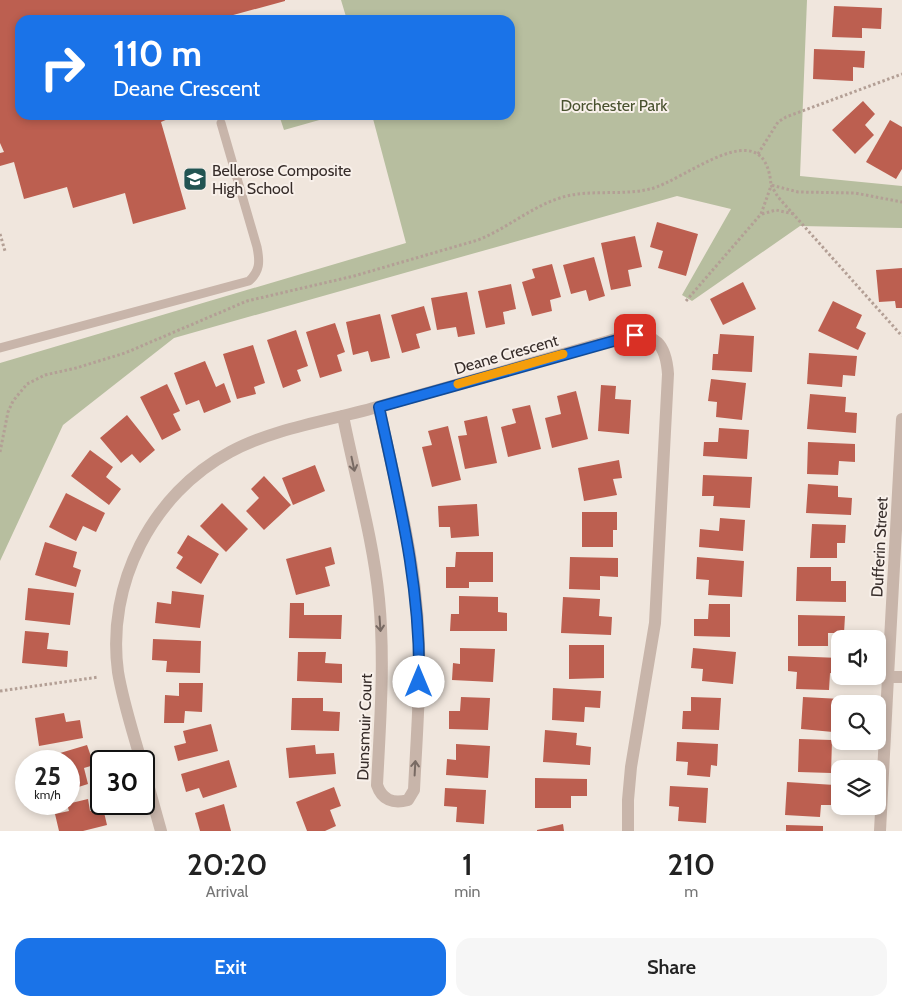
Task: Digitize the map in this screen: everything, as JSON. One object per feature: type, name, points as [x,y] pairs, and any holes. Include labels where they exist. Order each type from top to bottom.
[{"type":"street","name":"Deane Crescent","points":[[138,750],[118,671],[117,627],[119,605],[136,552],[146,533],[160,512],[185,485],[207,467],[230,452],[264,438],[626,336],[645,336],[655,339],[660,345],[666,355],[668,374],[656,613],[629,782],[628,831]]},
{"type":"street","name":"Dunsmuir Court","points":[[343,416],[372,553],[379,598],[382,661],[377,785],[385,799],[401,802],[408,800],[414,790],[418,699],[417,602],[407,538],[379,407]]},
{"type":"street","name":"Dufferin Street","points":[[880,831],[902,419]]},
{"type":"street","points":[[888,677],[902,677]]},
{"type":"street","points":[[155,809],[161,831]]},
{"type":"lane","points":[[0,348],[248,281],[255,275],[259,267],[258,253],[221,124]]},
{"type":"path","points":[[758,154],[778,122],[786,117],[902,74]]},
{"type":"path","points":[[0,452],[8,412],[14,401],[26,384],[45,375],[125,354],[247,301],[354,276],[478,240],[539,207],[564,197],[595,192],[649,190],[670,182],[725,153],[740,150],[758,154],[767,164],[771,185],[778,198],[902,336]]},
{"type":"path","points":[[771,185],[798,192],[856,193],[902,202]]},
{"type":"path","points":[[686,302],[761,214],[771,185]]},
{"type":"path","points":[[761,214],[776,210],[794,215]]},
{"type":"path","points":[[0,234],[5,251]]},
{"type":"path","points":[[0,691],[100,677]]},
{"type":"green space","name":"Dorchester Park","points":[[341,0],[807,0],[800,176],[902,186],[902,228],[800,226],[692,301],[682,295],[731,209],[677,196],[174,338],[63,425],[0,561],[0,363],[406,243],[373,120],[515,120],[515,15],[346,15]]},
{"type":"green space","points":[[281,120],[319,120],[284,130]]},
{"type":"building","points":[[0,0],[285,0],[233,15],[15,15],[15,120],[166,120],[161,122],[186,209],[133,224],[125,193],[73,208],[67,187],[24,199],[14,162],[0,166],[0,153],[4,152],[0,143]]},
{"type":"building","points":[[834,6],[882,8],[881,29],[862,28],[862,38],[832,37]]},
{"type":"building","points":[[814,49],[865,51],[864,68],[853,67],[853,81],[813,79]]},
{"type":"building","points":[[863,101],[875,114],[865,125],[874,135],[855,154],[832,130]]},
{"type":"building","points":[[890,120],[902,127],[902,169],[896,179],[866,162]]},
{"type":"building","points":[[657,222],[698,234],[686,276],[658,268],[663,251],[650,247]]},
{"type":"building","points":[[635,236],[642,267],[628,270],[631,286],[611,290],[601,243]]},
{"type":"building","points":[[594,257],[605,296],[589,301],[586,290],[571,294],[563,265]]},
{"type":"building","points":[[552,264],[561,297],[550,300],[552,311],[532,316],[522,282],[535,278],[532,269]]},
{"type":"building","points":[[902,268],[902,308],[896,308],[895,301],[879,302],[876,270]]},
{"type":"building","points":[[743,282],[756,309],[723,325],[710,299]]},
{"type":"building","points":[[511,284],[516,309],[503,312],[505,324],[486,328],[478,291]]},
{"type":"building","points":[[467,292],[475,334],[458,337],[456,327],[437,330],[431,298]]},
{"type":"building","points":[[833,301],[862,315],[856,328],[866,333],[858,350],[818,331]]},
{"type":"building","points":[[424,306],[431,330],[416,334],[420,348],[402,353],[391,315]]},
{"type":"building","points":[[380,314],[390,358],[371,362],[368,351],[353,355],[346,322]]},
{"type":"building","points":[[335,323],[345,352],[337,355],[342,371],[320,378],[306,332]]},
{"type":"building","points":[[296,330],[308,366],[297,370],[301,381],[283,388],[267,340]]},
{"type":"building","points":[[720,334],[754,336],[752,372],[712,370],[713,354],[718,354]]},
{"type":"building","points":[[253,345],[265,383],[254,387],[256,394],[237,399],[223,354]]},
{"type":"building","points":[[809,353],[857,356],[855,376],[843,375],[842,387],[807,384]]},
{"type":"building","points":[[205,361],[216,387],[224,383],[231,402],[204,413],[199,400],[186,405],[174,373]]},
{"type":"building","points":[[711,379],[746,383],[742,420],[716,417],[717,402],[708,401]]},
{"type":"building","points":[[167,384],[180,411],[173,414],[181,430],[162,440],[140,397]]},
{"type":"building","points":[[601,385],[616,386],[615,399],[631,400],[629,434],[598,431]]},
{"type":"building","points":[[576,391],[588,439],[552,448],[545,418],[561,414],[557,396]]},
{"type":"building","points":[[810,394],[846,397],[845,412],[857,413],[856,433],[807,429]]},
{"type":"building","points":[[530,405],[541,449],[508,457],[501,427],[516,423],[512,409]]},
{"type":"building","points":[[127,415],[155,450],[140,463],[132,454],[121,463],[100,438]]},
{"type":"building","points":[[487,416],[497,463],[465,469],[458,436],[467,435],[464,421]]},
{"type":"building","points":[[448,426],[461,480],[432,487],[422,447],[432,445],[428,431]]},
{"type":"building","points":[[719,428],[749,430],[747,459],[703,456],[704,442],[718,442]]},
{"type":"building","points":[[808,442],[855,444],[855,462],[839,461],[838,475],[807,474]]},
{"type":"building","points":[[90,450],[113,467],[106,477],[121,489],[109,505],[71,476]]},
{"type":"building","points":[[619,460],[622,478],[613,479],[617,495],[584,501],[578,468]]},
{"type":"building","points":[[315,465],[325,491],[293,505],[282,478]]},
{"type":"building","points":[[703,475],[752,477],[750,508],[713,506],[714,496],[702,496]]},
{"type":"building","points":[[264,476],[291,505],[264,530],[246,511],[259,498],[251,489]]},
{"type":"building","points":[[808,484],[838,486],[838,497],[852,498],[851,515],[806,513]]},
{"type":"building","points":[[66,493],[105,513],[96,532],[83,526],[76,541],[49,527]]},
{"type":"building","points":[[222,503],[248,529],[226,552],[200,526]]},
{"type":"building","points":[[477,504],[479,536],[451,538],[450,527],[439,527],[438,506]]},
{"type":"building","points":[[582,512],[617,512],[617,530],[613,530],[613,547],[582,547]]},
{"type":"building","points":[[720,518],[745,520],[743,551],[699,547],[700,529],[719,531]]},
{"type":"building","points":[[812,524],[846,525],[845,543],[837,543],[837,558],[810,558]]},
{"type":"building","points":[[188,535],[219,554],[201,584],[176,568],[183,557],[177,553]]},
{"type":"building","points":[[45,542],[77,552],[73,567],[81,570],[76,587],[35,575]]},
{"type":"building","points":[[331,547],[335,564],[325,567],[330,586],[296,595],[286,559]]},
{"type":"building","points":[[456,552],[493,552],[493,582],[469,582],[469,588],[446,588],[446,567],[455,567]]},
{"type":"building","points":[[570,557],[618,558],[618,577],[600,576],[600,590],[569,589]]},
{"type":"building","points":[[697,557],[744,561],[742,597],[708,595],[709,580],[696,579]]},
{"type":"building","points":[[797,567],[831,567],[831,581],[846,581],[846,602],[796,601]]},
{"type":"building","points":[[28,588],[74,593],[70,625],[25,620]]},
{"type":"building","points":[[172,591],[204,595],[200,628],[155,623],[157,602],[171,604]]},
{"type":"building","points":[[459,596],[498,597],[498,612],[507,613],[507,631],[450,631],[451,614],[459,614]]},
{"type":"building","points":[[563,597],[600,599],[599,616],[612,617],[611,635],[561,633]]},
{"type":"building","points":[[290,603],[304,603],[304,615],[342,615],[341,639],[289,638]]},
{"type":"building","points":[[709,604],[730,604],[730,637],[694,636],[694,619],[708,619]]},
{"type":"building","points":[[798,615],[845,616],[844,630],[831,630],[831,633],[828,633],[828,646],[798,646]]},
{"type":"building","points":[[25,631],[49,633],[47,649],[68,651],[67,667],[22,663]]},
{"type":"building","points":[[153,639],[201,641],[200,673],[166,672],[167,661],[152,660]]},
{"type":"building","points":[[569,645],[604,645],[604,678],[569,679]]},
{"type":"building","points":[[460,648],[495,649],[493,682],[452,680],[453,663],[460,664]]},
{"type":"building","points":[[693,648],[736,652],[733,684],[702,681],[703,669],[691,668]]},
{"type":"building","points":[[298,652],[326,652],[325,663],[342,664],[342,683],[297,681]]},
{"type":"building","points":[[788,656],[831,658],[829,690],[796,689],[797,672],[788,671]]},
{"type":"building","points":[[179,683],[203,683],[202,712],[185,711],[184,723],[164,723],[165,695],[179,696]]},
{"type":"building","points":[[553,688],[601,691],[600,708],[585,707],[584,722],[552,720]]},
{"type":"building","points":[[461,697],[490,698],[488,730],[449,729],[449,711],[460,711]]},
{"type":"building","points":[[691,697],[721,698],[719,730],[682,729],[683,711],[691,711]]},
{"type":"building","points":[[803,697],[831,698],[831,732],[801,729]]},
{"type":"building","points":[[292,698],[323,698],[323,711],[340,712],[339,731],[291,730]]},
{"type":"building","points":[[64,713],[66,722],[80,720],[83,738],[39,746],[35,718]]},
{"type":"building","points":[[211,724],[218,751],[178,761],[174,746],[186,743],[183,731]]},
{"type":"building","points":[[545,730],[577,733],[576,745],[591,747],[590,765],[543,762]]},
{"type":"building","points":[[799,739],[831,740],[831,773],[798,772]]},
{"type":"building","points":[[677,742],[718,744],[717,766],[711,765],[710,777],[687,775],[688,762],[676,761]]},
{"type":"building","points":[[456,744],[490,746],[488,778],[446,775],[447,759],[456,760]]},
{"type":"building","points":[[87,745],[90,754],[90,766],[84,768],[88,784],[80,787],[80,750],[70,750]]},
{"type":"building","points":[[315,745],[316,754],[334,753],[336,774],[289,778],[286,748]]},
{"type":"building","points":[[229,760],[237,787],[203,798],[199,788],[186,792],[181,774]]},
{"type":"building","points":[[535,778],[587,779],[587,796],[571,796],[571,808],[535,808]]},
{"type":"building","points":[[787,782],[831,785],[831,805],[821,805],[820,817],[785,815]]},
{"type":"building","points":[[670,786],[708,788],[706,823],[678,821],[679,807],[669,806]]},
{"type":"building","points":[[334,787],[341,806],[330,810],[336,826],[325,831],[307,831],[296,802]]},
{"type":"building","points":[[445,788],[486,790],[484,824],[456,822],[457,807],[444,806]]},
{"type":"building","points":[[88,799],[90,815],[105,815],[107,825],[83,831],[59,831],[55,815],[80,815],[80,801]]},
{"type":"building","points":[[224,804],[231,831],[200,831],[195,813]]},
{"type":"building","points":[[563,824],[564,831],[537,831],[537,830]]},
{"type":"building","points":[[786,825],[823,826],[823,831],[786,831]]},
{"type":"slow traffic","points":[[458,384],[563,354]]},
{"type":"place","name":"Bellerose Composite High School","points":[[195,179]]},
{"type":"route","points":[[419,682],[417,602],[407,538],[379,407],[635,335]]}]
